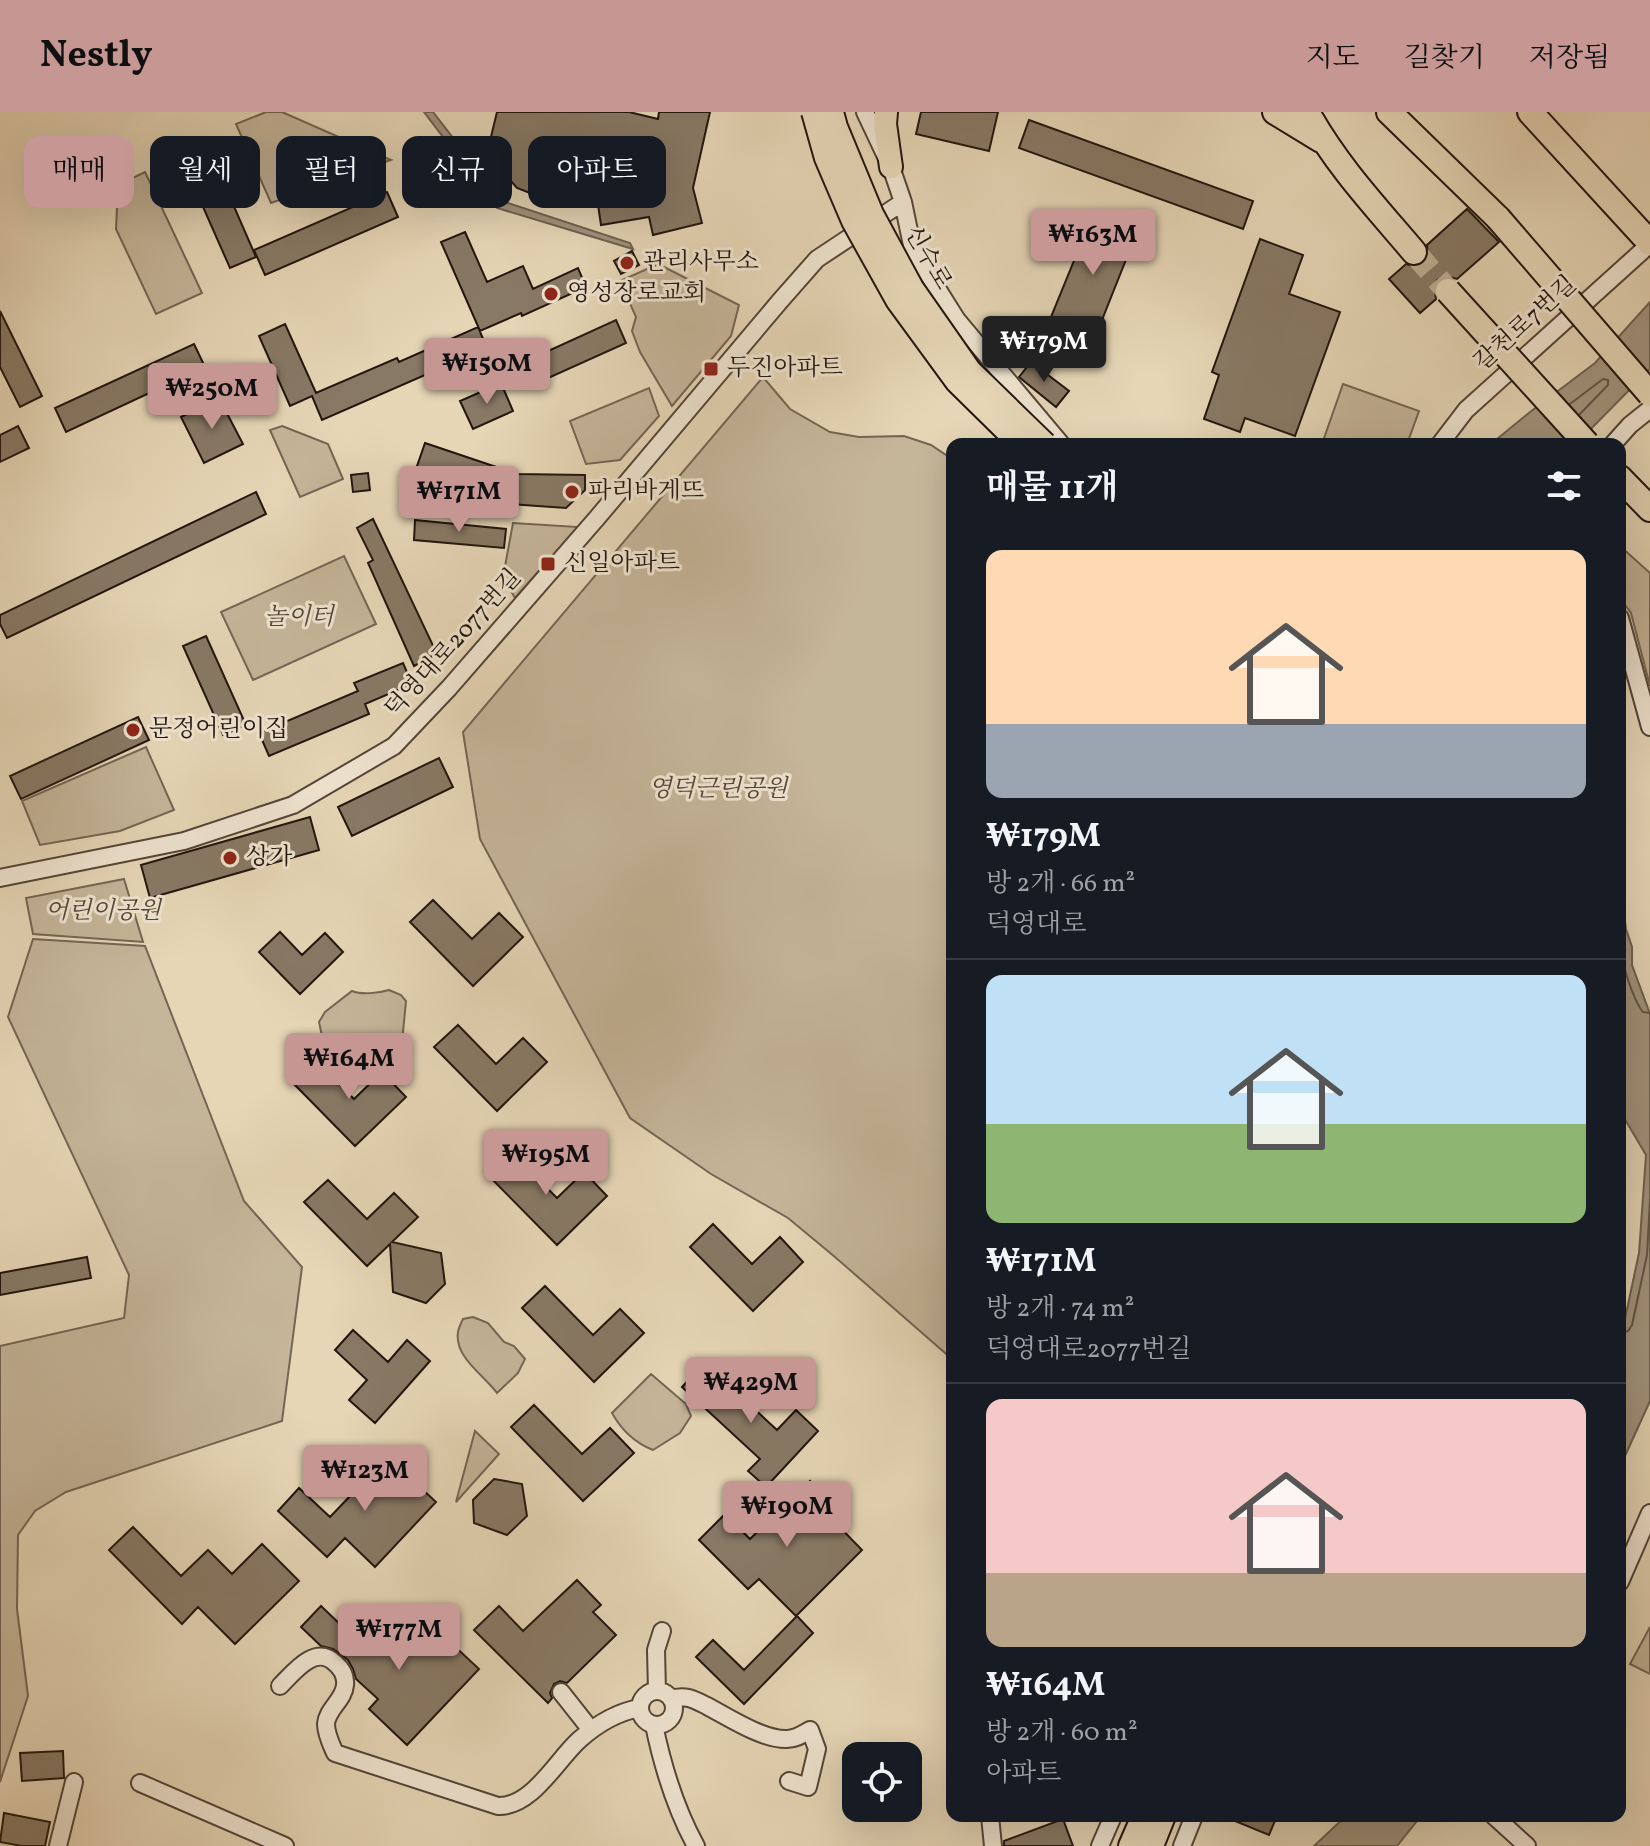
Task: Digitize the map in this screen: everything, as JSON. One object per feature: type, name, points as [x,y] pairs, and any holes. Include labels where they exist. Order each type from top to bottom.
[{"type":"highway","points":[[1275,112],[1324,142]]},
{"type":"highway","points":[[1307,112],[1341,167],[1414,252]]},
{"type":"highway","points":[[1389,112],[1498,218]]},
{"type":"highway","points":[[1412,112],[1498,218],[1650,394]]},
{"type":"highway","points":[[1530,112],[1650,244]]},
{"type":"highway","points":[[1448,291],[1582,438]]},
{"type":"highway","points":[[1626,484],[1649,508]]},
{"type":"main road","name":"신수로","points":[[813,112],[826,158],[853,221],[897,300],[957,382],[1014,438]]},
{"type":"main road","name":"신수로","points":[[832,112],[872,214],[912,288],[970,371],[1039,438]]},
{"type":"main road","points":[[886,112],[891,167]]},
{"type":"street","points":[[865,112],[891,167],[903,202],[913,250],[957,320],[1056,438]]},
{"type":"street","name":"덕영대로2077번길","points":[[0,878],[184,841],[293,805],[394,746],[578,541],[817,259],[903,202]]},
{"type":"street","points":[[817,259],[845,245],[880,239],[913,250]]},
{"type":"street","name":"갈천로7번길","points":[[1445,438],[1466,410],[1650,244]]},
{"type":"street","points":[[1618,438],[1650,409]]},
{"type":"street","points":[[1626,640],[1650,727]]},
{"type":"street","points":[[1626,1568],[1650,1513]]},
{"type":"street","points":[[662,1631],[656,1650],[664,1695],[674,1710],[670,1720],[665,1723],[654,1725],[646,1721],[641,1713],[641,1703],[647,1695],[664,1695],[691,1698],[779,1738],[796,1738],[810,1730],[817,1749],[808,1787],[789,1781]]},
{"type":"street","points":[[280,1686],[304,1661],[317,1657],[329,1658],[345,1675],[346,1684],[327,1718],[328,1737],[335,1753],[498,1806],[511,1805],[525,1798],[591,1730],[619,1714],[640,1708]]},
{"type":"street","points":[[561,1692],[591,1730]]},
{"type":"street","points":[[654,1725],[672,1794],[696,1846]]},
{"type":"street","points":[[58,1846],[74,1782]]},
{"type":"street","points":[[140,1783],[285,1846]]},
{"type":"street","points":[[991,1822],[993,1846]]},
{"type":"street","points":[[1100,1846],[1110,1822]]},
{"type":"street","points":[[1182,1846],[1192,1822]]},
{"type":"street","points":[[1501,1822],[1527,1846]]},
{"type":"green space","points":[[266,112],[282,112],[336,136],[276,136],[276,201],[271,203],[260,178],[260,136],[241,136],[236,124]]},
{"type":"green space","points":[[145,172],[150,183],[150,208],[162,208],[202,293],[156,314],[116,229],[117,208],[134,208],[134,177]]},
{"type":"green space","points":[[658,264],[739,305],[731,336],[672,406],[640,352],[632,331],[636,317],[620,281]]},
{"type":"green space","name":"영덕근린공원","points":[[763,377],[790,409],[830,432],[859,437],[904,436],[931,445],[946,455],[946,1354],[788,1218],[711,1174],[630,1118],[480,839],[463,732]]},
{"type":"green space","points":[[1343,384],[1419,411],[1409,438],[1324,438]]},
{"type":"green space","points":[[649,388],[659,416],[620,460],[586,464],[570,421]]},
{"type":"green space","points":[[282,426],[328,444],[343,479],[300,497],[270,430]]},
{"type":"green space","points":[[513,523],[578,527],[515,598],[503,577]]},
{"type":"green space","points":[[1626,551],[1650,573],[1650,686],[1631,613],[1626,606]]},
{"type":"green space","name":"놀이터","points":[[344,556],[376,624],[253,680],[221,612]]},
{"type":"green space","points":[[146,747],[174,810],[120,831],[40,845],[22,801]]},
{"type":"green space","name":"어린이공원","points":[[124,879],[143,942],[33,934],[26,898]]},
{"type":"green space","points":[[33,939],[145,946],[244,1201],[302,1267],[282,1421],[66,1492],[35,1511],[18,1535],[17,1609],[28,1696],[0,1782],[0,1346],[124,1318],[129,1275],[8,1017]]},
{"type":"green space","points":[[389,990],[406,1001],[398,1051],[370,1052],[322,1036],[319,1022],[325,1012],[352,991],[370,993]]},
{"type":"green space","points":[[473,1317],[488,1323],[504,1342],[514,1346],[525,1359],[518,1373],[497,1393],[465,1358],[458,1341],[463,1319]]},
{"type":"green space","points":[[651,1374],[686,1404],[691,1416],[680,1433],[653,1450],[629,1435],[612,1413]]},
{"type":"green space","points":[[475,1431],[499,1454],[456,1502]]},
{"type":"green space","points":[[1650,1627],[1650,1674],[1630,1664]]},
{"type":"water","points":[[424,112],[433,112],[452,136],[442,136]]},
{"type":"water","points":[[512,204],[630,243],[633,249],[497,208],[512,208]]},
{"type":"water","points":[[1650,302],[1650,369],[1582,438],[1498,438],[1530,412],[1595,363]]},
{"type":"water","points":[[1626,929],[1632,947],[1632,965],[1650,1014],[1650,1401],[1626,1454],[1626,1314],[1639,1253],[1646,1155],[1626,1121]]},
{"type":"water","points":[[1340,1822],[1416,1822],[1397,1846],[1314,1846]]},
{"type":"building","points":[[497,112],[629,112],[658,119],[659,112],[710,112],[693,188],[702,223],[653,235],[649,217],[601,225],[598,208],[666,208],[666,136],[528,136],[528,192],[512,182],[512,136],[491,136]]},
{"type":"building","points":[[921,112],[998,112],[989,151],[916,134]]},
{"type":"building","points":[[1029,120],[1253,201],[1243,229],[1019,148]]},
{"type":"building","points":[[386,192],[398,217],[265,275],[254,250],[350,208],[386,208]]},
{"type":"building","points":[[204,208],[235,208],[256,257],[230,268]]},
{"type":"building","points":[[1467,209],[1499,242],[1457,279],[1446,276],[1437,280],[1434,287],[1436,299],[1420,313],[1389,279],[1406,264],[1416,267],[1424,263],[1428,256],[1427,245]]},
{"type":"building","points":[[1091,219],[1135,237],[1096,335],[1051,317]]},
{"type":"building","points":[[465,232],[487,282],[523,266],[533,289],[578,268],[586,287],[480,331],[441,242]]},
{"type":"building","points":[[1260,239],[1303,255],[1289,294],[1340,312],[1295,436],[1245,418],[1240,432],[1204,419],[1219,375],[1212,372]]},
{"type":"building","name":"관리사무소","points":[[632,251],[639,265],[621,274],[614,261]]},
{"type":"building","points":[[0,311],[42,396],[20,407],[0,367]]},
{"type":"building","points":[[616,320],[626,343],[535,384],[524,362]]},
{"type":"building","points":[[285,324],[316,393],[397,358],[399,362],[478,327],[487,348],[322,420],[312,396],[290,406],[259,336]]},
{"type":"building","points":[[194,344],[205,367],[66,432],[55,408]]},
{"type":"building","points":[[1031,362],[1069,391],[1056,407],[1019,377]]},
{"type":"building","points":[[501,383],[513,411],[473,429],[460,401]]},
{"type":"building","points":[[219,398],[243,444],[204,463],[181,417]]},
{"type":"building","points":[[18,426],[29,448],[0,462],[0,435]]},
{"type":"building","points":[[425,443],[517,474],[585,475],[585,490],[566,508],[509,504],[415,472]]},
{"type":"building","points":[[368,473],[370,490],[353,492],[351,475]]},
{"type":"building","points":[[256,492],[266,514],[7,638],[0,624],[0,615]]},
{"type":"building","points":[[373,519],[437,654],[414,666],[368,563],[373,560],[357,528]]},
{"type":"building","points":[[415,520],[506,529],[504,548],[414,540]]},
{"type":"building","points":[[206,636],[246,725],[223,735],[183,646]]},
{"type":"building","points":[[403,663],[412,684],[365,704],[369,714],[269,756],[259,733],[358,691],[354,683]]},
{"type":"building","points":[[138,717],[149,740],[21,799],[10,776]]},
{"type":"building","name":"상가","points":[[439,758],[453,787],[352,836],[338,807]]},
{"type":"building","name":"상가","points":[[310,817],[319,850],[150,898],[141,865]]},
{"type":"building","points":[[433,900],[472,939],[499,913],[523,937],[473,986],[410,922]]},
{"type":"building","points":[[280,932],[302,955],[325,933],[343,952],[300,994],[259,952]]},
{"type":"building","points":[[458,1025],[496,1064],[523,1038],[547,1062],[497,1111],[434,1047]]},
{"type":"building","points":[[316,1060],[354,1099],[382,1072],[406,1097],[355,1146],[292,1082]]},
{"type":"building","points":[[508,1149],[557,1198],[584,1172],[607,1196],[557,1245],[485,1172]]},
{"type":"building","points":[[328,1180],[367,1219],[394,1193],[418,1217],[392,1242],[441,1253],[445,1284],[426,1303],[393,1292],[390,1244],[367,1266],[304,1202]]},
{"type":"building","points":[[713,1224],[752,1264],[780,1237],[803,1262],[753,1311],[690,1247]]},
{"type":"building","points":[[87,1257],[91,1278],[0,1295],[0,1273]]},
{"type":"building","points":[[545,1286],[593,1335],[620,1309],[644,1333],[594,1382],[522,1308]]},
{"type":"building","points":[[353,1330],[388,1362],[407,1340],[430,1361],[375,1423],[349,1400],[367,1380],[335,1350]]},
{"type":"building","points":[[705,1363],[777,1430],[796,1410],[818,1431],[766,1487],[748,1471],[760,1459],[682,1387]]},
{"type":"building","points":[[534,1405],[582,1454],[610,1428],[634,1453],[583,1501],[511,1427]]},
{"type":"building","points":[[393,1451],[410,1467],[405,1473],[436,1502],[375,1567],[345,1538],[327,1557],[278,1511],[299,1488],[330,1517]]},
{"type":"building","points":[[494,1479],[522,1484],[527,1516],[507,1535],[474,1523],[473,1500]]},
{"type":"building","points":[[810,1481],[837,1508],[829,1516],[862,1550],[796,1616],[759,1579],[748,1589],[699,1540],[725,1514],[750,1539]]},
{"type":"building","points":[[133,1527],[181,1576],[208,1550],[232,1574],[262,1544],[299,1581],[235,1644],[198,1607],[182,1624],[109,1550]]},
{"type":"building","points":[[577,1580],[601,1605],[593,1612],[616,1635],[567,1683],[560,1681],[554,1684],[548,1703],[474,1630],[499,1606],[523,1631]]},
{"type":"building","points":[[321,1606],[369,1652],[396,1623],[420,1646],[436,1629],[479,1669],[407,1745],[369,1709],[378,1699],[356,1679],[348,1660],[333,1649],[321,1646],[301,1627]]},
{"type":"building","points":[[797,1616],[813,1633],[744,1704],[696,1657],[713,1640],[744,1670]]},
{"type":"building","points":[[63,1751],[64,1778],[22,1781],[20,1753]]},
{"type":"building","points":[[4,1813],[50,1822],[45,1846],[0,1842]]},
{"type":"building","points":[[1055,1822],[1064,1822],[1073,1846],[1004,1846],[1004,1841]]},
{"type":"building","points":[[1238,1822],[1274,1822],[1269,1835]]},
{"type":"tunnel","points":[[1414,252],[1448,291]]},
{"type":"place","name":"관리사무소","points":[[627,263]]},
{"type":"place","name":"영성장로교회","points":[[551,294]]},
{"type":"place","name":"두진아파트","points":[[711,369]]},
{"type":"place","name":"파리바게뜨","points":[[572,492]]},
{"type":"place","name":"신일아파트","points":[[548,564]]},
{"type":"place","name":"문정어린이집","points":[[133,730]]},
{"type":"place","name":"상가","points":[[230,858]]}]
